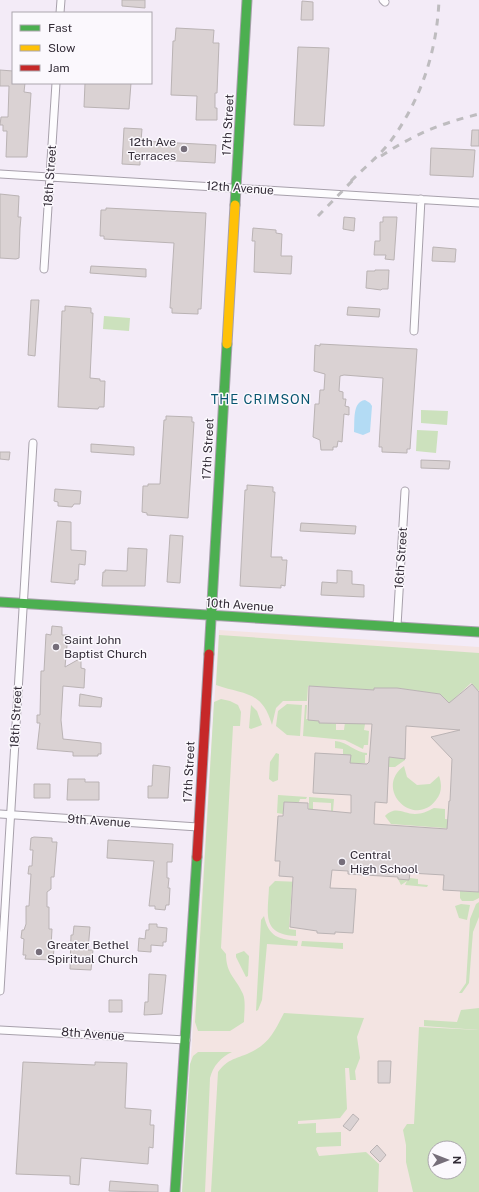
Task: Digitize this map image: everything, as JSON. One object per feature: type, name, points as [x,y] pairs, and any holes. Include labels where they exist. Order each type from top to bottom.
[{"type":"street","points":[[60,12],[61,0]]},
{"type":"street","name":"17th Street","points":[[175,1192],[186,1040],[247,0]]},
{"type":"street","name":"18th Street","points":[[44,269],[56,84]]},
{"type":"street","name":"12th Avenue","points":[[0,174],[479,203]]},
{"type":"street","points":[[414,331],[421,199]]},
{"type":"street","name":"18th Street","points":[[0,991],[33,443]]},
{"type":"street","name":"16th Street","points":[[397,626],[405,491]]},
{"type":"street","name":"10th Avenue","points":[[0,602],[479,632]]},
{"type":"street","name":"9th Avenue","points":[[0,814],[198,827]]},
{"type":"street","name":"8th Avenue","points":[[0,1030],[186,1040]]},
{"type":"shaded area","name":"Central High School","points":[[219,630],[479,647],[479,1192],[182,1192]]},
{"type":"green space","points":[[104,316],[130,318],[129,331],[103,329]]},
{"type":"green space","points":[[421,410],[448,411],[447,425],[421,423]]},
{"type":"green space","points":[[417,430],[438,431],[436,453],[416,451]]},
{"type":"green space","points":[[219,635],[479,653],[479,690],[478,691],[471,683],[454,699],[456,710],[440,694],[397,688],[374,688],[374,690],[308,686],[307,701],[283,701],[276,708],[272,725],[263,705],[257,700],[243,693],[216,685]]},
{"type":"green space","points":[[221,699],[238,705],[241,712],[240,726],[233,726],[221,948],[226,954],[226,961],[230,971],[244,997],[244,1022],[230,1031],[198,1031],[195,1022],[214,702]]},
{"type":"green space","points":[[287,704],[302,705],[300,736],[287,735],[276,726],[278,711]]},
{"type":"green space","points":[[251,705],[257,711],[262,725],[251,729],[249,728]]},
{"type":"green space","points":[[305,705],[307,705],[306,719],[336,724],[336,730],[344,730],[345,722],[365,724],[364,730],[369,731],[368,745],[364,745],[363,749],[345,740],[303,736]]},
{"type":"green space","points":[[335,741],[344,743],[363,753],[367,753],[367,755],[365,755],[365,763],[350,763],[343,755],[343,749],[335,748]]},
{"type":"green space","points":[[276,753],[279,754],[278,780],[273,782],[269,779],[270,762]]},
{"type":"green space","points":[[388,757],[405,758],[405,760],[395,767],[389,767],[387,765]]},
{"type":"green space","points":[[404,766],[407,777],[417,785],[430,784],[439,776],[441,785],[439,794],[436,800],[427,808],[417,810],[408,808],[400,802],[395,795],[393,785],[396,775]]},
{"type":"green space","points":[[278,795],[307,797],[306,799],[300,799],[299,802],[284,802],[283,814],[277,813]]},
{"type":"green space","points":[[309,797],[334,799],[333,811],[331,811],[331,803],[313,802],[313,810],[309,810]]},
{"type":"green space","points":[[434,808],[445,809],[445,819],[458,820],[458,829],[391,824],[385,816],[393,811],[418,814]]},
{"type":"green space","points":[[397,877],[409,880],[410,878],[418,879],[418,884],[428,885],[427,887],[405,885],[407,881],[401,885]]},
{"type":"green space","points":[[275,881],[301,882],[300,886],[292,886],[289,929],[296,930],[296,936],[277,931],[272,927],[269,921],[269,887]]},
{"type":"green space","points":[[460,891],[479,892],[479,898],[473,901],[462,901],[460,898]]},
{"type":"green space","points":[[479,902],[479,917],[473,932],[469,983],[462,993],[459,993],[466,983],[470,919],[476,904]]},
{"type":"green space","points":[[461,904],[470,905],[467,920],[459,918],[455,906]]},
{"type":"green space","points":[[264,916],[266,923],[275,936],[298,941],[297,946],[267,944],[262,1000],[258,1010],[256,1011],[261,920]]},
{"type":"green space","points":[[302,941],[343,943],[343,949],[301,946]]},
{"type":"green space","points":[[244,951],[249,956],[248,976],[246,977],[236,957],[236,954]]},
{"type":"green space","points":[[479,1008],[479,1030],[424,1026],[424,1020],[457,1022],[461,1010]]},
{"type":"green space","points":[[284,1013],[364,1018],[357,1037],[360,1058],[355,1071],[356,1080],[350,1080],[349,1068],[345,1068],[347,1109],[340,1118],[298,1121],[298,1124],[316,1123],[316,1133],[341,1132],[341,1146],[317,1147],[316,1149],[319,1156],[366,1152],[379,1164],[378,1192],[211,1192],[218,1072],[231,1060],[250,1053],[265,1043],[276,1029]]},
{"type":"green space","points":[[419,1027],[479,1030],[479,1192],[413,1192],[406,1162],[406,1145],[403,1130],[407,1124],[414,1124]]},
{"type":"green space","points":[[198,1052],[232,1052],[224,1056],[218,1062],[210,1078],[205,1192],[182,1192],[190,1064],[193,1056]]},
{"type":"water","points":[[365,400],[372,406],[370,432],[363,435],[354,432],[354,418],[358,404]]},
{"type":"building","points":[[122,0],[145,0],[145,8],[122,6]]},
{"type":"building","points":[[302,1],[313,2],[313,20],[301,20]]},
{"type":"building","points":[[176,28],[214,30],[213,43],[219,43],[217,93],[215,93],[217,120],[196,120],[197,96],[171,95],[173,41],[175,41]]},
{"type":"building","points":[[298,47],[329,48],[324,126],[294,125]]},
{"type":"building","points":[[0,70],[12,71],[12,84],[25,84],[24,92],[31,93],[27,157],[6,157],[7,131],[3,131],[3,125],[0,125],[1,117],[8,117],[9,86],[0,86]]},
{"type":"building","points":[[85,84],[131,84],[129,109],[84,107]]},
{"type":"building","points":[[124,128],[142,129],[141,141],[216,145],[215,163],[140,159],[140,165],[122,164]]},
{"type":"building","points":[[472,130],[479,130],[479,146],[471,146]]},
{"type":"building","points":[[431,148],[475,150],[473,177],[430,175]]},
{"type":"building","points":[[0,194],[19,196],[18,217],[21,217],[19,258],[16,259],[0,258]]},
{"type":"building","points":[[106,208],[206,213],[201,309],[198,309],[198,314],[172,313],[172,308],[170,308],[174,243],[104,239],[104,236],[100,236],[101,210],[106,210]]},
{"type":"building","points":[[344,217],[355,218],[354,231],[343,229]]},
{"type":"building","points":[[383,217],[397,217],[394,260],[385,259],[386,255],[374,255],[375,241],[380,241],[380,222],[383,222]]},
{"type":"building","points":[[253,228],[276,230],[276,233],[282,234],[281,256],[292,256],[291,274],[254,272],[255,241],[252,241]]},
{"type":"building","points":[[433,247],[456,249],[455,262],[432,261]]},
{"type":"building","points":[[91,266],[146,269],[146,277],[90,273]]},
{"type":"building","points":[[389,270],[388,289],[381,290],[366,288],[367,271]]},
{"type":"building","points":[[31,300],[39,300],[35,356],[28,355]]},
{"type":"building","points":[[65,306],[91,308],[91,313],[93,313],[90,378],[105,381],[104,407],[99,407],[98,409],[58,407],[62,311],[65,311]]},
{"type":"building","points":[[348,307],[380,309],[379,317],[347,315]]},
{"type":"building","points":[[320,344],[417,349],[410,449],[407,449],[407,453],[382,452],[382,447],[379,447],[383,378],[344,375],[340,376],[339,391],[343,392],[343,399],[346,399],[345,406],[349,407],[349,415],[344,414],[342,442],[338,441],[337,447],[333,447],[333,450],[321,450],[320,440],[313,437],[315,404],[319,404],[320,390],[324,390],[325,374],[314,371],[315,345],[320,346]]},
{"type":"building","points":[[166,416],[192,417],[192,422],[194,422],[188,518],[147,515],[147,513],[142,512],[143,486],[148,486],[148,484],[160,484],[164,420],[166,420]]},
{"type":"building","points":[[91,444],[134,447],[134,455],[91,452]]},
{"type":"building","points":[[0,452],[10,452],[9,460],[0,459]]},
{"type":"building","points":[[421,460],[450,461],[449,469],[421,468]]},
{"type":"building","points":[[247,485],[273,487],[273,492],[275,492],[271,557],[282,557],[282,560],[287,560],[285,586],[281,585],[281,588],[240,586],[245,490],[247,490]]},
{"type":"building","points":[[55,489],[81,491],[80,504],[74,504],[72,507],[58,506],[58,502],[54,501]]},
{"type":"building","points":[[57,521],[71,522],[71,550],[86,551],[85,565],[79,564],[78,580],[75,580],[75,584],[51,582]]},
{"type":"building","points":[[301,523],[356,526],[355,534],[300,531]]},
{"type":"building","points":[[170,535],[183,536],[180,583],[167,582]]},
{"type":"building","points":[[128,548],[147,549],[145,586],[102,586],[103,572],[105,572],[105,570],[127,571]]},
{"type":"building","points":[[337,570],[352,571],[352,584],[364,585],[364,597],[321,595],[322,582],[337,583]]},
{"type":"building","points":[[52,626],[62,627],[62,635],[68,635],[65,667],[81,658],[81,668],[85,669],[84,688],[63,686],[61,720],[63,739],[101,743],[101,754],[98,754],[98,756],[73,756],[73,752],[37,749],[40,723],[37,723],[37,715],[40,715],[41,671],[44,671],[46,634],[51,635]]},
{"type":"building","points":[[472,684],[479,692],[479,892],[443,890],[444,875],[410,873],[409,880],[398,879],[398,877],[348,874],[348,871],[332,870],[330,888],[356,889],[353,933],[317,933],[317,931],[290,927],[293,877],[279,876],[280,861],[275,861],[278,816],[283,816],[284,802],[308,803],[308,809],[351,813],[351,795],[313,793],[315,753],[351,755],[350,763],[367,764],[369,762],[372,724],[319,723],[319,721],[308,720],[309,686],[374,690],[374,688],[397,688],[440,694],[449,703]],"holes":[[[406,726],[460,730],[431,737],[452,759],[447,829],[374,824],[375,802],[387,803],[389,757],[405,759]]]},
{"type":"building","points":[[80,694],[102,698],[101,707],[79,706]]},
{"type":"building","points":[[153,765],[170,767],[168,798],[148,798],[148,786],[152,786]]},
{"type":"building","points":[[68,779],[85,779],[85,782],[99,782],[99,800],[67,800]]},
{"type":"building","points":[[34,784],[50,784],[50,798],[34,798]]},
{"type":"building","points":[[31,838],[52,838],[52,842],[57,842],[54,877],[51,877],[51,889],[47,892],[49,929],[52,929],[51,947],[54,948],[53,960],[25,959],[26,955],[23,955],[24,939],[21,938],[22,930],[24,930],[26,924],[26,906],[29,906],[31,874],[28,874],[29,866],[32,866],[33,850],[30,850]]},
{"type":"building","points":[[108,840],[173,844],[172,862],[167,862],[167,878],[169,878],[168,888],[170,888],[169,905],[166,905],[165,910],[155,909],[155,906],[149,906],[154,861],[107,858]]},
{"type":"building","points":[[149,924],[157,924],[157,927],[167,928],[166,942],[163,942],[163,946],[151,945],[151,952],[138,951],[139,938],[145,939],[146,930],[149,930]]},
{"type":"building","points":[[74,926],[90,927],[88,950],[93,950],[91,970],[70,969],[71,935],[73,935]]},
{"type":"building","points":[[149,974],[166,975],[162,1014],[144,1015],[145,1002],[148,1002]]},
{"type":"building","points":[[109,1000],[122,1000],[122,1012],[109,1012]]},
{"type":"building","points":[[378,1061],[391,1061],[390,1083],[378,1083]]},
{"type":"building","points":[[23,1062],[95,1065],[95,1062],[127,1063],[125,1108],[151,1110],[150,1125],[154,1125],[153,1148],[149,1147],[148,1164],[81,1158],[79,1185],[70,1184],[70,1176],[16,1174]]},
{"type":"building","points":[[353,1114],[359,1119],[350,1131],[343,1126]]},
{"type":"building","points":[[377,1145],[386,1155],[380,1162],[370,1152]]},
{"type":"building","points":[[110,1181],[158,1185],[158,1192],[109,1191]]},
{"type":"railway","points":[[351,181],[390,142],[401,126],[419,92],[431,56],[435,38],[439,0]]},
{"type":"railway","points":[[381,156],[428,130],[479,114]]},
{"type":"railway","points":[[318,216],[355,178]]},
{"type":"traffic: fast","points":[[235,205],[247,0]]},
{"type":"traffic: fast","points":[[209,654],[227,344]]},
{"type":"traffic: fast","points":[[0,602],[479,632]]},
{"type":"traffic: fast","points":[[175,1192],[197,857]]},
{"type":"traffic: slow","points":[[227,344],[235,205]]},
{"type":"traffic: jam","points":[[197,857],[209,654]]},
{"type":"place","name":"12th Ave Terraces","points":[[184,149]]},
{"type":"place","name":"Saint John Baptist Church","points":[[56,647]]},
{"type":"place","name":"Central High School","points":[[342,862]]},
{"type":"place","name":"Greater Bethel Spiritual Church","points":[[39,952]]},
{"type":"district","name":"THE CRIMSON","points":[[261,399]]}]
